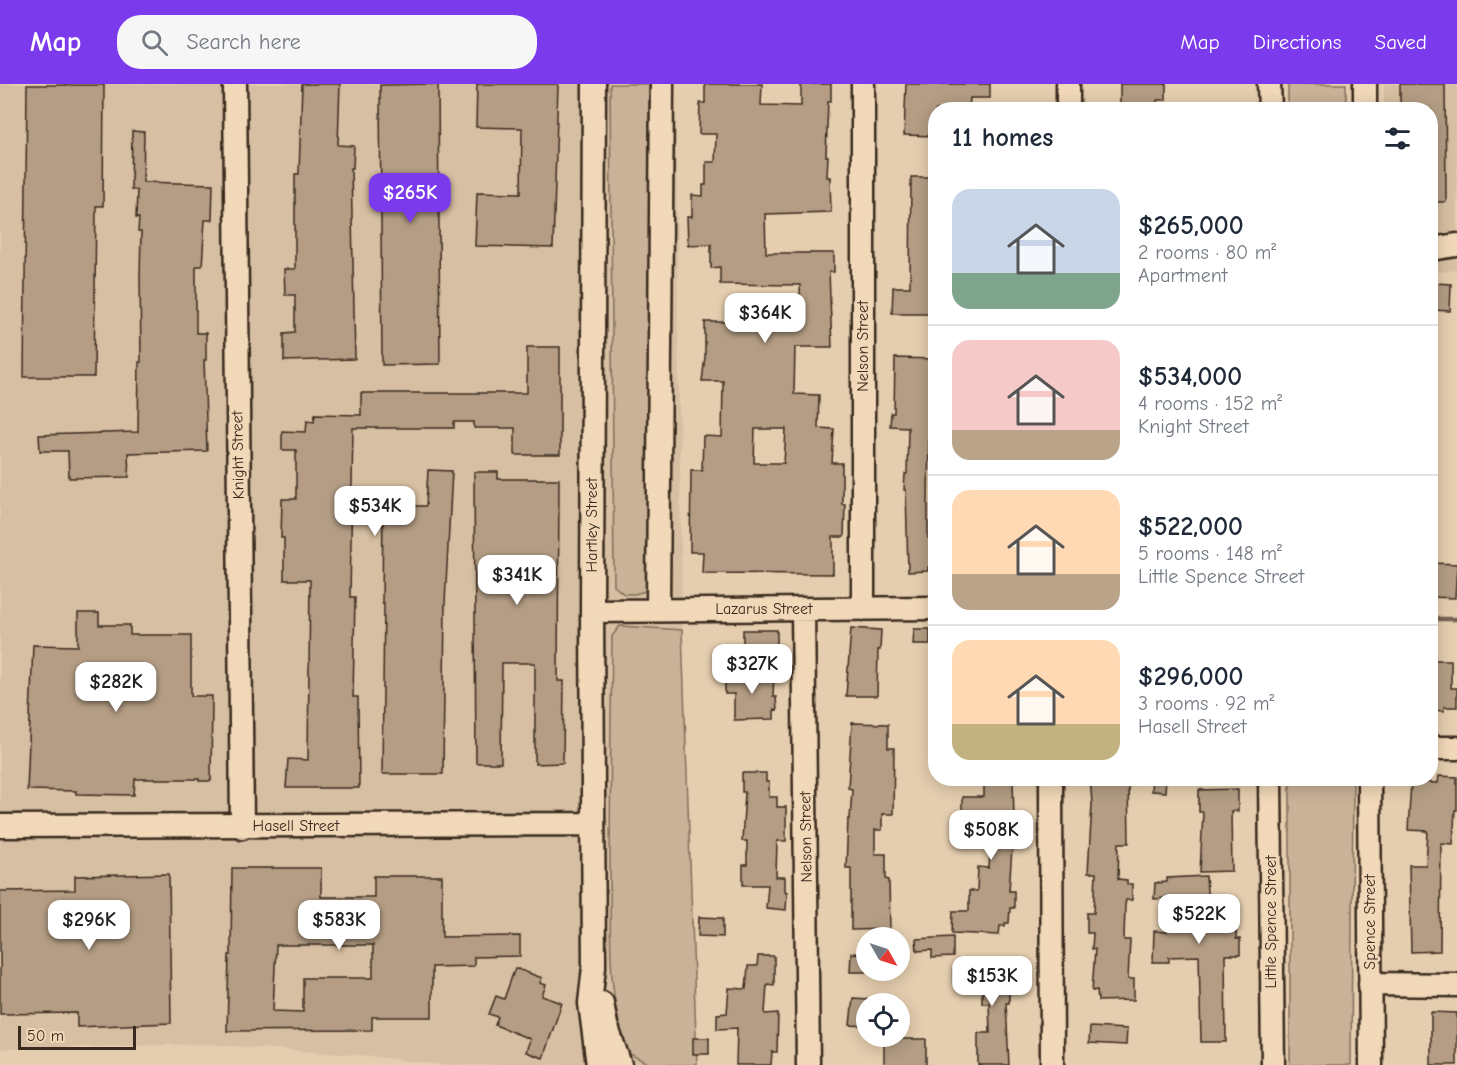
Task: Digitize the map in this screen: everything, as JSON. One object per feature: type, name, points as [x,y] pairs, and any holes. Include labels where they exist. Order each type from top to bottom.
[{"type":"street","name":"Knight Street","points":[[235,84],[242,826]]},
{"type":"street","name":"Hartley Street","points":[[594,84],[592,611],[594,967],[590,1003],[597,1064]]},
{"type":"street","points":[[658,610],[662,84]]},
{"type":"street","name":"Nelson Street","points":[[863,84],[863,609]]},
{"type":"street","points":[[1068,84],[1068,102]]},
{"type":"street","points":[[1269,84],[1270,102]]},
{"type":"street","points":[[1365,84],[1365,102]]},
{"type":"street","points":[[1438,248],[1457,245]]},
{"type":"street","name":"Lazarus Street","points":[[592,611],[928,608]]},
{"type":"street","name":"Nelson Street","points":[[803,609],[808,1065]]},
{"type":"street","points":[[1438,748],[1457,748]]},
{"type":"street","points":[[1051,786],[1052,1065]]},
{"type":"street","name":"Little Spence Street","points":[[1270,786],[1273,1065]]},
{"type":"street","name":"Spence Street","points":[[1370,786],[1371,1065]]},
{"type":"street","name":"Hasell Street","points":[[0,826],[593,824]]},
{"type":"street","name":"Hartley Street","points":[[594,967],[606,1025],[620,1065]]},
{"type":"street","points":[[1370,984],[1457,985]]},
{"type":"shaded area","points":[[0,84],[675,84],[682,630],[697,1065],[444,1065],[370,1056],[206,1044],[0,1049]]},
{"type":"shaded area","points":[[610,84],[649,84],[651,581],[645,591],[635,594],[624,594],[614,586]]},
{"type":"shaded area","points":[[1288,84],[1346,84],[1346,102],[1288,102]]},
{"type":"shaded area","points":[[1384,84],[1457,84],[1457,270],[1438,272],[1438,102],[1384,102]]},
{"type":"shaded area","points":[[620,626],[682,630],[697,1065],[651,1065],[628,1053],[616,1008],[610,938],[612,636]]},
{"type":"shaded area","points":[[1290,786],[1353,786],[1351,1065],[1290,1065]]},
{"type":"building","points":[[302,84],[340,84],[338,145],[354,146],[353,168],[351,168],[355,359],[284,361],[284,333],[295,332],[295,295],[285,295],[284,269],[295,269],[295,174],[299,174]]},
{"type":"building","points":[[438,84],[440,364],[382,365],[380,85]]},
{"type":"building","points":[[477,84],[558,84],[553,248],[475,246],[477,192],[521,193],[522,128],[476,127]]},
{"type":"building","points":[[705,84],[762,84],[761,105],[801,106],[801,84],[831,84],[831,101],[828,101],[826,156],[828,156],[827,177],[830,177],[831,212],[765,214],[766,253],[834,253],[834,272],[829,272],[832,347],[795,347],[794,394],[819,395],[818,428],[834,429],[832,463],[842,463],[842,504],[845,504],[844,537],[833,537],[833,574],[702,573],[703,552],[690,552],[691,470],[702,470],[703,436],[722,437],[723,381],[702,381],[705,322],[766,322],[766,330],[801,330],[800,285],[720,284],[720,267],[711,268],[711,244],[688,245],[687,217],[692,217],[692,195],[703,196],[703,185],[706,185],[706,162],[715,162],[716,134],[699,134],[700,103],[705,103]],"holes":[[[755,429],[786,429],[784,463],[754,463]]]},
{"type":"building","points":[[906,84],[990,84],[990,98],[970,98],[970,102],[928,102],[928,136],[904,135]]},
{"type":"building","points":[[1120,84],[1166,84],[1166,100],[1120,102]]},
{"type":"building","points":[[1400,84],[1445,84],[1446,202],[1438,202],[1438,102],[1400,102]]},
{"type":"building","points":[[27,85],[104,85],[103,206],[96,206],[94,377],[24,377]]},
{"type":"building","points":[[132,131],[144,132],[143,182],[213,184],[212,220],[205,220],[202,266],[196,266],[196,333],[206,333],[206,360],[204,360],[207,451],[128,453],[129,477],[69,478],[68,451],[40,451],[39,435],[138,432],[139,362],[141,362],[141,232],[138,232],[139,218],[136,218],[137,190],[131,190]]},
{"type":"building","points":[[911,177],[928,177],[928,313],[892,313],[893,287],[910,287]]},
{"type":"building","points":[[1438,283],[1451,284],[1450,311],[1438,310]]},
{"type":"building","points":[[527,347],[560,347],[560,455],[515,455],[515,428],[474,428],[474,422],[454,422],[454,428],[353,428],[350,597],[355,597],[353,697],[358,697],[359,788],[286,788],[288,759],[308,760],[310,580],[284,580],[284,538],[281,538],[282,499],[296,499],[296,450],[282,450],[282,431],[306,432],[307,420],[314,421],[315,414],[361,415],[361,393],[527,393]]},
{"type":"building","points":[[895,358],[928,359],[928,571],[908,572],[906,490],[904,490],[905,474],[907,474],[908,427],[890,426],[891,413],[894,413]]},
{"type":"building","points":[[428,470],[452,471],[445,603],[443,774],[382,774],[383,506],[426,506]]},
{"type":"building","points":[[474,472],[498,472],[498,479],[559,479],[558,681],[564,681],[563,763],[535,764],[535,663],[502,663],[501,763],[476,763]]},
{"type":"building","points":[[1438,563],[1457,564],[1455,598],[1438,597]]},
{"type":"building","points":[[78,613],[99,613],[99,625],[130,625],[130,635],[191,635],[191,696],[212,696],[211,781],[135,779],[134,795],[27,790],[33,645],[78,646]]},
{"type":"building","points":[[851,628],[881,630],[877,696],[846,696]]},
{"type":"building","points":[[914,629],[928,629],[928,644],[913,644]]},
{"type":"building","points":[[743,630],[777,630],[777,646],[743,646]]},
{"type":"building","points":[[1438,660],[1451,660],[1451,688],[1457,688],[1457,707],[1444,707],[1444,711],[1438,711]]},
{"type":"building","points":[[725,673],[774,673],[773,697],[776,697],[777,710],[774,709],[774,719],[734,720],[734,694],[725,694]]},
{"type":"building","points":[[852,723],[888,724],[888,748],[894,748],[893,814],[882,814],[882,830],[875,830],[875,854],[886,854],[890,927],[856,927],[856,930],[851,930],[851,868],[846,868],[852,789],[848,788]]},
{"type":"building","points":[[742,773],[766,773],[766,782],[769,782],[769,797],[777,797],[777,807],[786,807],[786,841],[777,841],[776,877],[785,877],[786,910],[766,908],[768,885],[743,885],[743,865],[747,865],[747,841],[742,841],[745,792],[742,792]]},
{"type":"building","points":[[1439,776],[1457,777],[1457,810],[1455,810],[1453,844],[1441,843],[1440,951],[1411,952],[1409,865],[1426,865],[1428,831],[1408,830],[1411,786],[1438,786]]},
{"type":"building","points":[[984,786],[1013,786],[1014,821],[1009,891],[1014,891],[1014,908],[1010,908],[1009,923],[1000,926],[999,935],[952,933],[953,911],[969,911],[969,891],[977,891],[978,867],[989,868],[991,839],[979,838],[980,814],[962,814],[962,797],[984,797]]},
{"type":"building","points":[[1091,786],[1128,786],[1129,843],[1119,843],[1118,879],[1127,880],[1127,884],[1132,884],[1132,900],[1126,900],[1125,905],[1124,940],[1130,940],[1128,979],[1134,979],[1134,1000],[1098,1001],[1097,990],[1092,991],[1095,949],[1092,949],[1093,933],[1087,933],[1087,913],[1094,913],[1096,873],[1088,873],[1092,804]]},
{"type":"building","points":[[1151,786],[1165,786],[1165,792],[1151,791]]},
{"type":"building","points":[[1238,789],[1238,811],[1231,811],[1232,871],[1200,872],[1203,812],[1199,812],[1199,790]]},
{"type":"building","points":[[232,868],[321,868],[321,897],[374,897],[374,876],[442,876],[442,937],[520,936],[520,956],[474,957],[474,966],[432,967],[432,1017],[372,1017],[372,1030],[227,1031],[229,955],[231,955]],"holes":[[[276,945],[373,945],[373,978],[303,978],[303,1012],[273,1011]]]},
{"type":"building","points":[[169,874],[171,1023],[77,1027],[77,1013],[0,1014],[0,891],[75,890],[75,876]]},
{"type":"building","points":[[1206,876],[1208,907],[1237,907],[1236,939],[1240,939],[1240,955],[1225,955],[1226,1042],[1201,1042],[1199,956],[1169,957],[1169,962],[1153,962],[1154,931],[1167,932],[1167,898],[1154,899],[1155,883],[1167,882],[1167,878]]},
{"type":"building","points":[[699,917],[723,918],[723,937],[698,936]]},
{"type":"building","points":[[953,937],[953,957],[932,958],[932,950],[917,951],[916,939]]},
{"type":"building","points":[[851,953],[856,953],[856,972],[850,972]]},
{"type":"building","points":[[758,956],[774,956],[774,985],[767,984],[765,1014],[778,1013],[777,1052],[772,1052],[771,1065],[736,1065],[737,1028],[717,1029],[717,1014],[727,1013],[729,988],[746,989],[748,966],[757,966]]},
{"type":"building","points":[[981,960],[1015,960],[1015,977],[1012,977],[1012,982],[1009,982],[1009,1003],[1006,1003],[1009,1065],[978,1065],[978,1033],[990,1033],[989,1003],[982,1003],[982,982],[953,982],[953,969],[981,969]]},
{"type":"building","points":[[515,968],[542,978],[540,983],[546,985],[542,996],[562,1003],[543,1058],[526,1052],[530,1039],[495,1025],[498,1017],[489,1014],[496,996],[504,999]]},
{"type":"building","points":[[853,998],[856,998],[856,1025],[850,1025]]},
{"type":"building","points":[[1431,1012],[1457,1013],[1457,1065],[1431,1065]]},
{"type":"building","points":[[1090,1027],[1127,1029],[1126,1045],[1089,1043]]},
{"type":"building","points":[[693,1038],[709,1038],[709,1054],[693,1054]]},
{"type":"building","points":[[910,1039],[926,1039],[926,1065],[884,1065],[884,1047],[910,1047]]},
{"type":"waterway","points":[[1438,619],[1457,619]]}]
